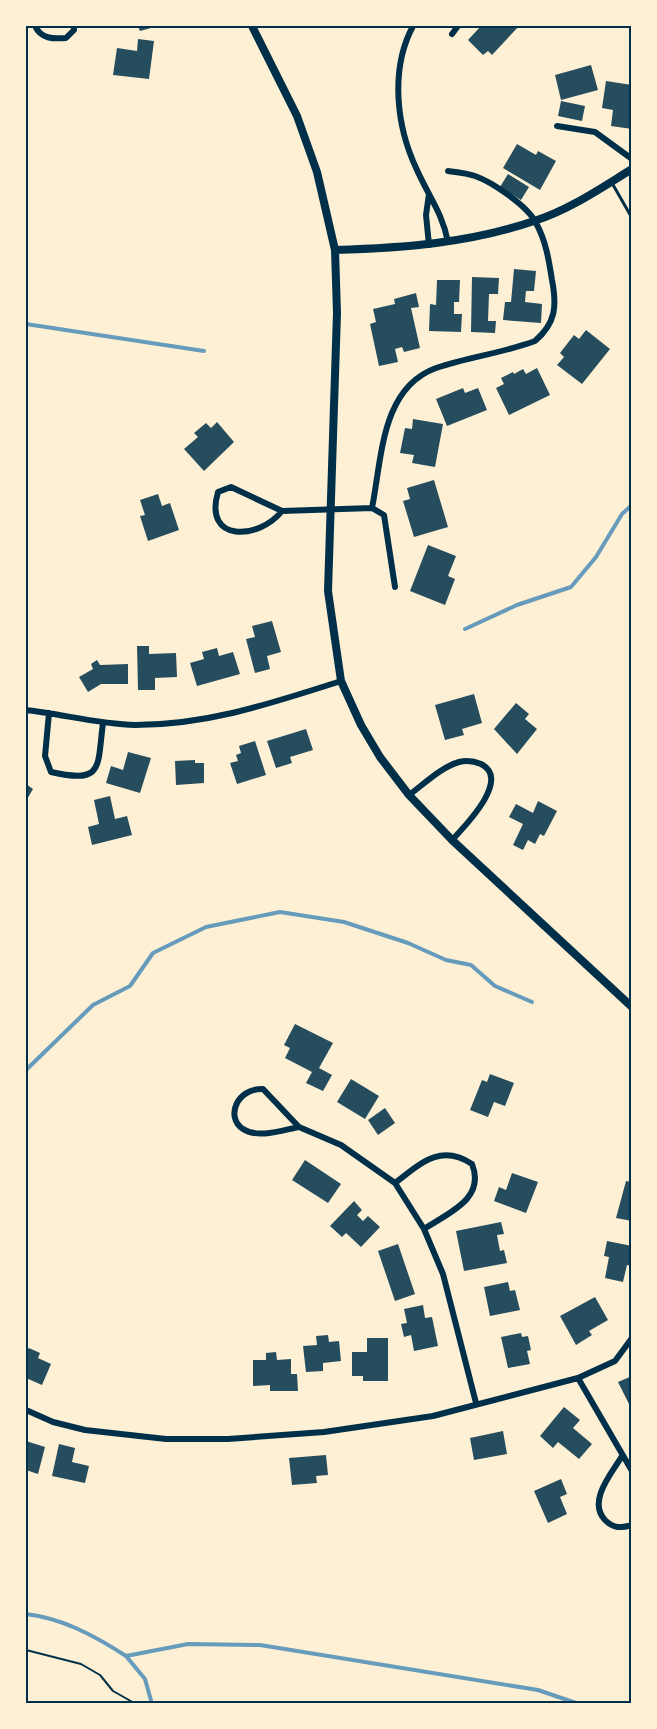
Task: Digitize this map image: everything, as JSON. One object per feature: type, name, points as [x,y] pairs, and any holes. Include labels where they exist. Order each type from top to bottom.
[{"type":"street","points":[[35,26],[39,33],[52,39],[66,38],[74,30],[74,26]]},
{"type":"street","points":[[252,26],[297,116],[317,172],[335,250],[337,313],[328,591],[341,681],[361,725],[380,757],[409,795],[452,840],[632,1007]]},
{"type":"street","points":[[413,26],[397,78],[401,114],[412,157],[443,217],[448,242]]},
{"type":"street","points":[[452,34],[458,26]]},
{"type":"street","points":[[557,126],[595,132],[632,159]]},
{"type":"street","points":[[335,250],[429,245],[536,221],[582,200],[632,170]]},
{"type":"street","points":[[372,508],[389,419],[406,386],[417,377],[436,368],[535,341],[546,332],[554,319],[556,300],[547,250],[536,221],[516,201],[475,176],[448,171]]},
{"type":"street","points":[[429,193],[426,215],[429,245]]},
{"type":"street","points":[[282,511],[275,519],[256,528],[232,531],[220,526],[214,516],[214,503],[218,492],[231,487],[282,511],[372,508],[384,515],[395,587]]},
{"type":"street","points":[[26,710],[103,723],[134,725],[192,722],[243,712],[341,681]]},
{"type":"street","points":[[49,713],[46,764],[51,772],[78,778],[90,774],[97,766],[103,723]]},
{"type":"street","points":[[409,795],[458,762],[472,760],[485,766],[490,775],[491,786],[481,808],[452,840]]},
{"type":"street","points":[[299,1127],[257,1133],[243,1129],[237,1122],[238,1100],[244,1092],[263,1089],[299,1127],[341,1145],[395,1184],[424,1229],[443,1274],[476,1403]]},
{"type":"street","points":[[395,1184],[429,1157],[452,1155],[472,1164],[476,1182],[469,1199],[424,1229]]},
{"type":"street","points":[[26,1410],[53,1422],[86,1430],[166,1439],[228,1439],[377,1426],[433,1416],[578,1378],[615,1360],[632,1338]]},
{"type":"street","points":[[578,1378],[632,1472]]},
{"type":"street","points":[[622,1456],[600,1493],[598,1506],[602,1517],[610,1525],[620,1528],[632,1525]]},
{"type":"lane","points":[[611,182],[632,218]]},
{"type":"path","points":[[26,1650],[81,1664],[100,1675],[113,1691],[136,1704]]},
{"type":"building","points":[[138,26],[158,26],[140,31]]},
{"type":"building","points":[[481,26],[519,26],[492,55],[488,51],[483,55],[468,40]]},
{"type":"building","points":[[138,39],[154,41],[149,79],[113,75],[117,48],[137,51]]},
{"type":"building","points":[[591,65],[598,90],[561,100],[555,75]]},
{"type":"building","points":[[606,81],[632,85],[632,129],[611,126],[613,110],[602,108]]},
{"type":"building","points":[[561,101],[585,106],[582,121],[558,116]]},
{"type":"building","points":[[517,144],[536,155],[538,151],[556,161],[540,190],[503,168]]},
{"type":"building","points":[[508,174],[529,187],[521,200],[500,187]]},
{"type":"building","points":[[514,269],[536,271],[534,291],[526,291],[525,302],[542,304],[541,323],[503,320],[505,302],[511,302]]},
{"type":"building","points":[[472,277],[499,278],[498,294],[489,294],[488,321],[496,321],[495,333],[471,332]]},
{"type":"building","points":[[437,280],[460,280],[459,302],[454,302],[454,314],[462,314],[461,332],[429,331],[430,304],[436,305]]},
{"type":"building","points":[[416,293],[419,307],[411,308],[420,348],[404,352],[402,347],[395,349],[398,362],[379,366],[370,324],[376,322],[373,309],[395,304],[394,299]]},
{"type":"building","points":[[586,330],[610,349],[582,384],[557,365],[564,357],[560,353],[574,335],[579,339]]},
{"type":"building","points":[[537,368],[550,395],[509,415],[496,388],[504,384],[501,378],[523,369],[526,374]]},
{"type":"building","points":[[463,388],[465,393],[478,388],[487,410],[447,426],[436,399]]},
{"type":"building","points":[[413,419],[443,424],[435,467],[412,463],[414,455],[400,453],[405,428],[412,429]]},
{"type":"building","points":[[217,422],[234,442],[204,471],[184,449],[198,437],[194,433],[206,423],[211,428]]},
{"type":"building","points":[[434,480],[448,527],[414,537],[403,501],[410,499],[407,488]]},
{"type":"building","points":[[158,494],[162,506],[170,503],[179,530],[148,541],[140,516],[145,515],[140,500]]},
{"type":"building","points":[[428,545],[456,556],[448,576],[455,579],[445,605],[410,591]]},
{"type":"building","points":[[272,621],[281,652],[267,656],[270,669],[255,673],[246,639],[255,637],[252,626]]},
{"type":"building","points":[[137,646],[149,646],[149,654],[176,653],[177,677],[155,678],[155,690],[138,690]]},
{"type":"building","points":[[217,648],[219,656],[233,652],[240,674],[197,686],[190,663],[204,659],[202,652]]},
{"type":"building","points":[[97,660],[100,665],[128,664],[128,684],[101,684],[88,692],[79,677],[93,669],[91,664]]},
{"type":"building","points":[[474,694],[482,723],[462,729],[464,735],[445,740],[435,705]]},
{"type":"building","points":[[516,703],[529,714],[525,719],[537,729],[517,754],[494,729]]},
{"type":"building","points":[[306,729],[313,750],[290,757],[292,763],[276,768],[267,741]]},
{"type":"building","points":[[255,741],[266,775],[237,784],[230,763],[238,761],[236,755],[241,753],[239,746]]},
{"type":"building","points":[[128,752],[151,758],[140,793],[106,783],[111,766],[123,770]]},
{"type":"building","points":[[195,760],[195,763],[204,763],[204,783],[176,785],[175,761]]},
{"type":"building","points":[[26,784],[33,789],[26,801]]},
{"type":"building","points":[[110,796],[115,819],[127,816],[132,835],[92,845],[88,827],[99,824],[94,800]]},
{"type":"building","points":[[538,801],[557,811],[544,836],[540,834],[535,844],[528,840],[523,850],[513,845],[523,824],[509,817],[516,804],[533,813]]},
{"type":"building","points":[[295,1024],[333,1043],[319,1068],[332,1075],[323,1091],[306,1083],[312,1072],[285,1058],[290,1048],[284,1045]]},
{"type":"building","points":[[490,1074],[514,1083],[505,1106],[494,1102],[488,1117],[470,1110],[482,1080],[487,1082]]},
{"type":"building","points":[[351,1079],[379,1096],[365,1119],[337,1102]]},
{"type":"building","points":[[385,1108],[395,1123],[378,1135],[368,1120]]},
{"type":"building","points":[[305,1160],[341,1184],[328,1203],[292,1180]]},
{"type":"building","points":[[512,1173],[538,1182],[526,1213],[494,1201],[499,1187],[506,1190]]},
{"type":"building","points":[[626,1181],[632,1182],[632,1221],[616,1218]]},
{"type":"building","points":[[354,1201],[362,1210],[357,1215],[363,1221],[368,1216],[380,1227],[361,1247],[346,1233],[342,1237],[330,1226]]},
{"type":"building","points":[[501,1222],[504,1234],[497,1235],[500,1251],[504,1250],[507,1263],[464,1271],[456,1231]]},
{"type":"building","points":[[607,1241],[632,1246],[632,1266],[627,1265],[623,1282],[605,1278],[609,1257],[604,1256]]},
{"type":"building","points":[[398,1244],[415,1294],[395,1301],[378,1251]]},
{"type":"building","points":[[508,1282],[510,1291],[515,1290],[520,1310],[490,1316],[484,1287]]},
{"type":"building","points":[[595,1297],[608,1320],[589,1331],[592,1335],[576,1345],[560,1316]]},
{"type":"building","points":[[423,1305],[425,1318],[432,1317],[438,1346],[414,1351],[411,1335],[404,1337],[401,1324],[407,1323],[404,1309]]},
{"type":"building","points":[[521,1333],[522,1337],[528,1336],[531,1350],[527,1351],[530,1364],[508,1368],[501,1337]]},
{"type":"building","points":[[328,1335],[329,1342],[339,1341],[341,1361],[323,1363],[323,1371],[306,1372],[303,1346],[317,1345],[316,1336]]},
{"type":"building","points":[[367,1338],[388,1338],[388,1381],[363,1381],[363,1376],[352,1376],[352,1352],[367,1352]]},
{"type":"building","points":[[29,1348],[40,1353],[38,1358],[51,1364],[42,1385],[26,1378],[26,1351]]},
{"type":"building","points":[[276,1352],[277,1360],[291,1359],[291,1374],[297,1374],[298,1391],[270,1391],[270,1385],[253,1386],[253,1360],[266,1360],[266,1353]]},
{"type":"building","points":[[632,1376],[632,1410],[618,1382]]},
{"type":"building","points":[[564,1407],[580,1420],[573,1428],[592,1444],[579,1459],[558,1442],[553,1448],[540,1436]]},
{"type":"building","points":[[503,1431],[507,1454],[474,1460],[470,1438]]},
{"type":"building","points":[[26,1441],[45,1447],[38,1474],[26,1470]]},
{"type":"building","points":[[59,1444],[75,1448],[72,1462],[89,1466],[85,1483],[52,1476]]},
{"type":"building","points":[[326,1455],[328,1475],[316,1476],[317,1483],[292,1485],[289,1458]]},
{"type":"building","points":[[561,1479],[567,1494],[560,1497],[567,1514],[548,1523],[534,1491]]},
{"type":"waterway","points":[[26,324],[204,351]]},
{"type":"waterway","points":[[465,629],[517,605],[571,587],[596,557],[622,514],[632,505]]},
{"type":"waterway","points":[[26,1070],[93,1005],[130,986],[153,953],[206,927],[280,912],[344,922],[408,943],[446,960],[471,965],[495,986],[532,1002]]},
{"type":"waterway","points":[[26,1614],[52,1619],[78,1629],[126,1656],[188,1644],[260,1645],[538,1690],[579,1704]]},
{"type":"waterway","points":[[126,1656],[145,1679],[152,1704]]}]
